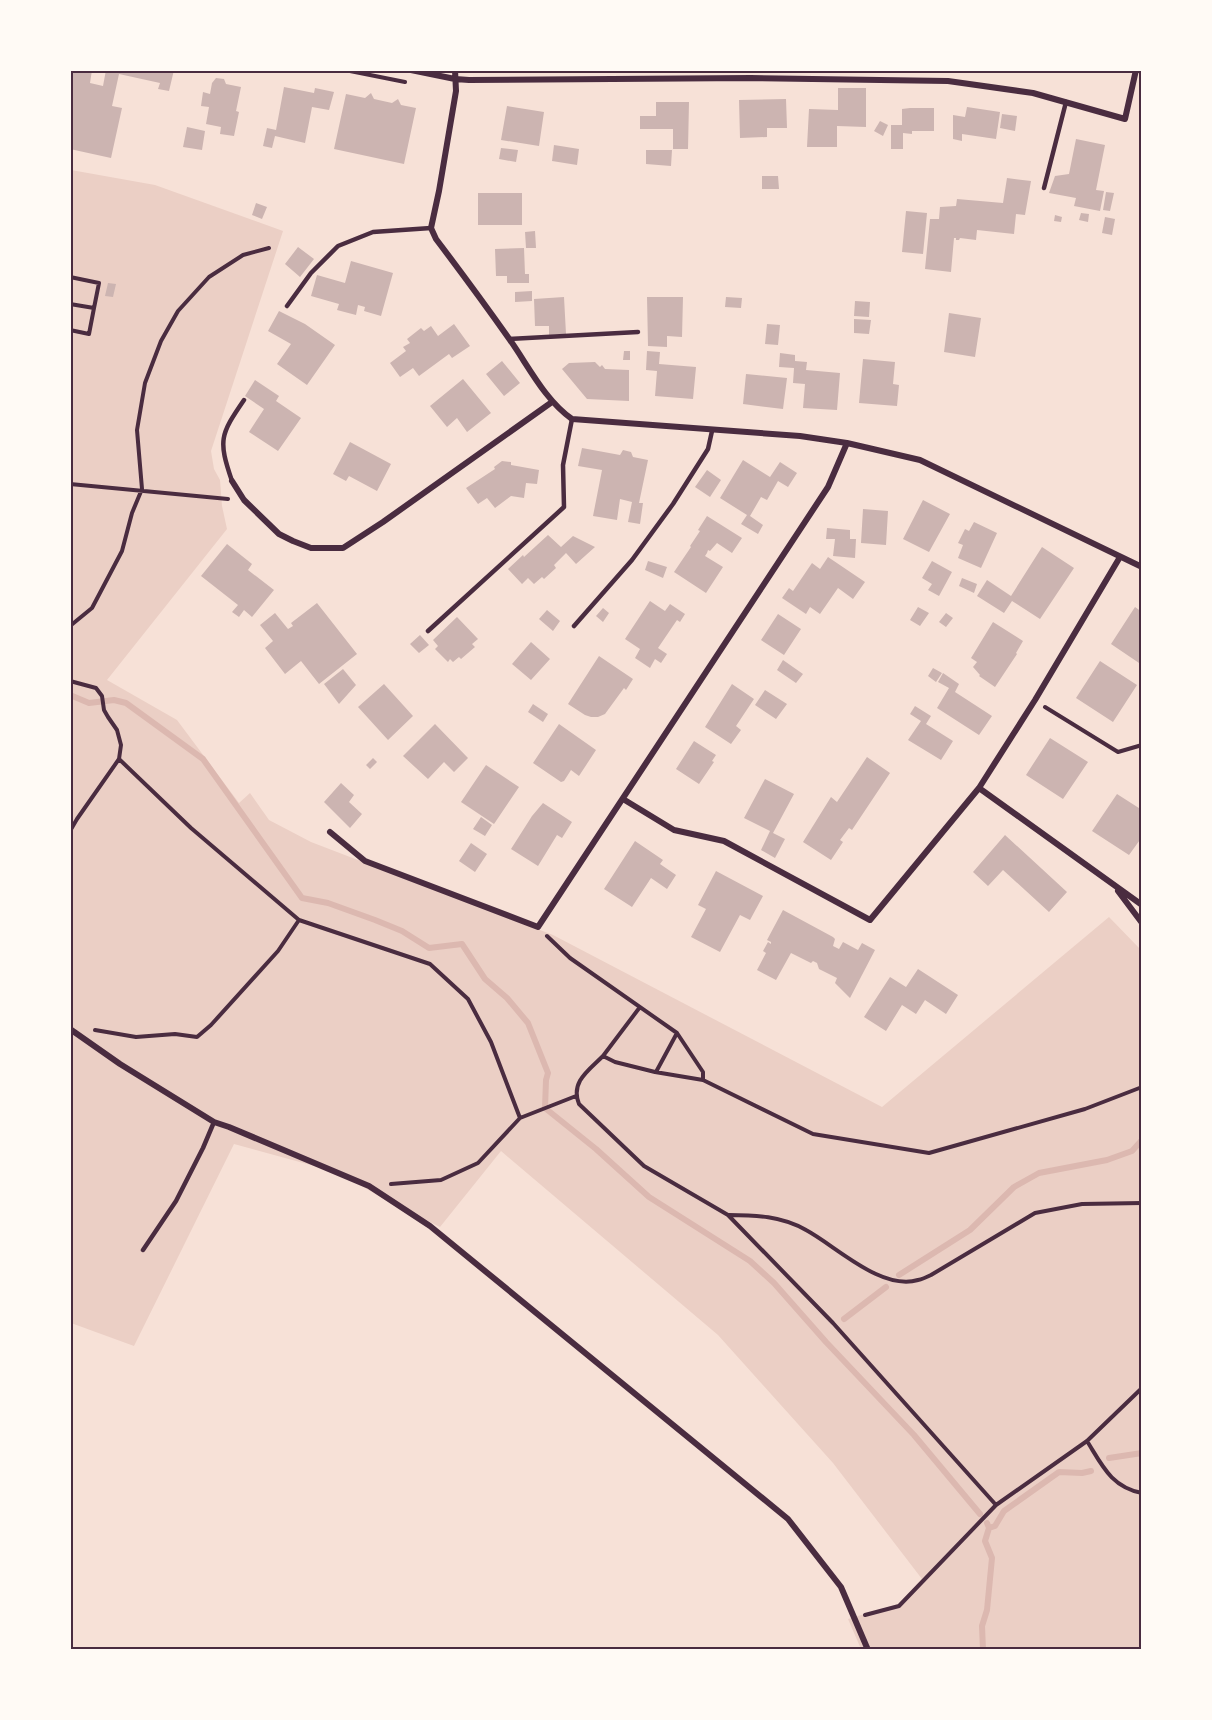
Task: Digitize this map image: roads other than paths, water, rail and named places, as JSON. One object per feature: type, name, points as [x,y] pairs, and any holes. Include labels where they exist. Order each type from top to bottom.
[{"type":"street","points":[[411,70],[455,80],[751,78],[948,81],[1033,93],[1125,119],[1136,70]]},
{"type":"street","points":[[455,70],[456,91],[431,228],[436,239],[552,402],[572,419],[800,436],[847,443],[920,460],[1142,567]]},
{"type":"street","points":[[232,481],[244,500],[279,534],[311,548],[343,548],[552,402]]},
{"type":"street","points":[[330,832],[365,861],[538,927],[828,487],[847,443]]},
{"type":"street","points":[[622,799],[674,830],[724,841],[870,920],[979,788],[1035,700],[1120,557]]},
{"type":"street","points":[[979,788],[1142,905]]},
{"type":"street","points":[[1114,886],[1142,923]]},
{"type":"street","points":[[70,1029],[120,1064],[214,1122],[369,1186],[430,1226],[788,1519],[841,1587],[868,1650]]},
{"type":"lane","points":[[1044,188],[1066,102]]},
{"type":"lane","points":[[287,306],[311,273],[338,246],[374,232],[431,228]]},
{"type":"lane","points":[[509,339],[638,332]]},
{"type":"lane","points":[[232,481],[223,455],[223,439],[227,425],[244,400]]},
{"type":"lane","points":[[428,631],[564,507],[563,465],[572,419]]},
{"type":"lane","points":[[574,626],[632,560],[673,504],[708,449],[712,431]]},
{"type":"lane","points":[[143,1250],[176,1201],[214,1122]]},
{"type":"waterway","points":[[70,695],[89,703],[114,700],[126,703],[203,759],[302,898],[328,903],[375,920],[402,931],[429,948],[462,944],[485,979],[507,998],[528,1023],[548,1073],[545,1108],[596,1149],[649,1197],[750,1261],[774,1283],[914,1435],[980,1514]]},
{"type":"waterway","points":[[899,1275],[970,1230],[1014,1187],[1039,1173],[1107,1160],[1132,1151],[1142,1140]]},
{"type":"waterway","points":[[844,1319],[886,1287]]},
{"type":"waterway","points":[[1109,1458],[1142,1453]]},
{"type":"waterway","points":[[989,1528],[995,1526],[1004,1511],[1059,1472],[1091,1471]]},
{"type":"waterway","points":[[983,1650],[982,1626],[987,1610],[992,1558],[985,1541],[989,1528],[987,1523]]}]
